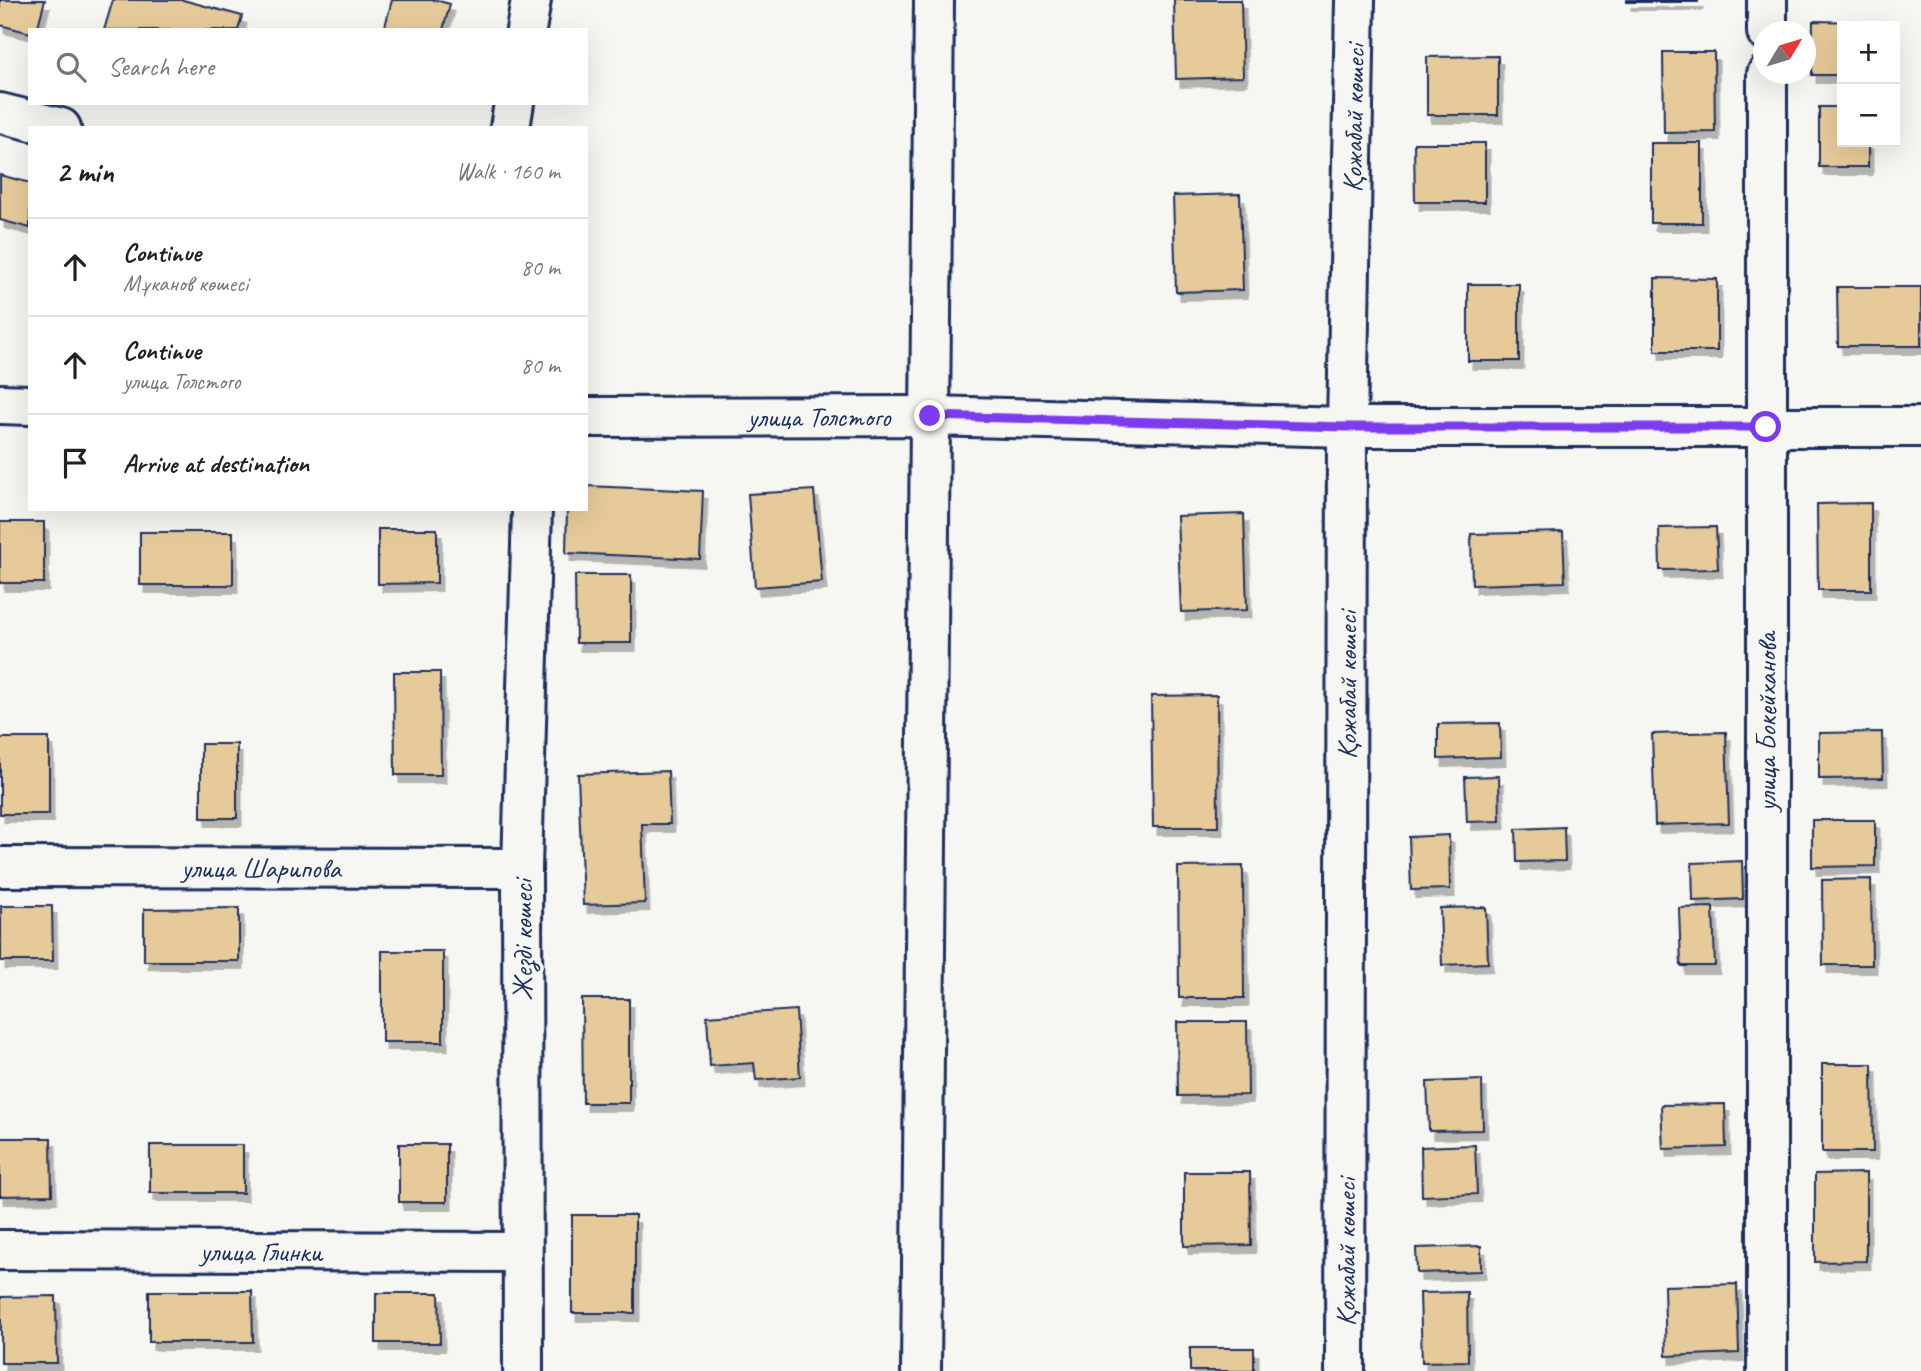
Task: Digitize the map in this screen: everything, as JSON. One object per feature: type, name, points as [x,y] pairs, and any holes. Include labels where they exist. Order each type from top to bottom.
[{"type":"street","points":[[526,28],[531,0]]},
{"type":"street","points":[[920,1371],[934,0]]},
{"type":"street","name":"Қожабай көшесі","points":[[1345,1371],[1347,427],[1355,0]]},
{"type":"street","points":[[1767,0],[1767,21]]},
{"type":"street","name":"улица Бокейханова","points":[[1766,84],[1767,1371]]},
{"type":"street","points":[[510,126],[514,105]]},
{"type":"street","points":[[0,113],[53,126]]},
{"type":"street","points":[[0,404],[28,405]]},
{"type":"street","name":"улица Толстого","points":[[588,417],[930,416],[1347,427],[1921,427]]},
{"type":"street","name":"Жезді көшесі","points":[[523,1371],[520,1252],[522,867],[532,511]]},
{"type":"street","name":"улица Шарипова","points":[[0,867],[522,867]]},
{"type":"street","name":"улица Глинки","points":[[0,1250],[520,1252]]},
{"type":"building","points":[[0,0],[45,0],[38,28],[28,28],[28,32],[0,25]]},
{"type":"building","points":[[113,0],[183,0],[242,16],[239,28],[105,28]]},
{"type":"building","points":[[392,0],[435,0],[450,4],[444,28],[385,28]]},
{"type":"building","points":[[1174,0],[1241,0],[1243,77],[1176,79]]},
{"type":"building","points":[[1698,0],[1698,2],[1627,2]]},
{"type":"building","points":[[1816,21],[1837,21],[1837,75],[1816,75]]},
{"type":"building","points":[[1663,52],[1714,52],[1715,132],[1664,133]]},
{"type":"building","points":[[1498,56],[1498,115],[1427,115],[1427,57]]},
{"type":"building","points":[[1819,107],[1837,107],[1837,147],[1868,147],[1868,167],[1819,167]]},
{"type":"building","points":[[1414,143],[1485,143],[1485,202],[1415,202]]},
{"type":"building","points":[[1651,143],[1702,143],[1702,223],[1651,223]]},
{"type":"building","points":[[0,175],[28,182],[28,227],[0,220]]},
{"type":"building","points":[[1240,194],[1243,290],[1176,292],[1173,196]]},
{"type":"building","points":[[1655,278],[1717,279],[1717,351],[1655,351]]},
{"type":"building","points":[[1468,284],[1519,284],[1519,361],[1468,361]]},
{"type":"building","points":[[1837,287],[1921,287],[1921,346],[1838,346]]},
{"type":"building","points":[[588,486],[703,491],[700,559],[566,553],[567,511],[588,511]]},
{"type":"building","points":[[814,490],[822,582],[755,587],[748,494]]},
{"type":"building","points":[[1871,503],[1871,590],[1818,590],[1817,504]]},
{"type":"building","points":[[1244,514],[1247,610],[1181,612],[1177,516]]},
{"type":"building","points":[[0,522],[44,522],[44,583],[0,583]]},
{"type":"building","points":[[1716,527],[1718,569],[1660,570],[1659,528]]},
{"type":"building","points":[[378,529],[437,529],[437,583],[378,584]]},
{"type":"building","points":[[140,532],[233,532],[233,585],[140,585]]},
{"type":"building","points":[[1563,532],[1565,582],[1472,585],[1471,534]]},
{"type":"building","points":[[575,575],[631,575],[631,643],[576,643]]},
{"type":"building","points":[[394,672],[440,672],[441,775],[395,775]]},
{"type":"building","points":[[1217,695],[1218,827],[1153,827],[1151,696]]},
{"type":"building","points":[[1500,723],[1501,757],[1438,759],[1438,724]]},
{"type":"building","points":[[1726,732],[1729,823],[1655,825],[1652,734]]},
{"type":"building","points":[[1882,732],[1883,778],[1819,779],[1819,733]]},
{"type":"building","points":[[0,738],[49,738],[49,814],[0,814]]},
{"type":"building","points":[[201,744],[237,744],[237,818],[201,818]]},
{"type":"building","points":[[668,771],[670,824],[642,824],[645,903],[583,905],[578,774]]},
{"type":"building","points":[[1499,776],[1500,821],[1467,822],[1465,777]]},
{"type":"building","points":[[1812,820],[1875,820],[1875,866],[1812,867]]},
{"type":"building","points":[[1564,827],[1565,861],[1517,862],[1516,829]]},
{"type":"building","points":[[1449,835],[1450,889],[1411,890],[1409,837]]},
{"type":"building","points":[[1742,861],[1743,899],[1693,901],[1692,863]]},
{"type":"building","points":[[1243,866],[1244,998],[1179,998],[1178,867]]},
{"type":"building","points":[[1871,879],[1872,965],[1823,965],[1822,880]]},
{"type":"building","points":[[1,906],[52,906],[53,961],[1,961]]},
{"type":"building","points":[[1486,907],[1488,963],[1442,965],[1440,908]]},
{"type":"building","points":[[1713,907],[1715,966],[1681,966],[1679,908]]},
{"type":"building","points":[[239,908],[239,961],[144,961],[144,909]]},
{"type":"building","points":[[382,951],[443,951],[443,1042],[382,1042]]},
{"type":"building","points":[[582,999],[629,999],[629,1103],[583,1103]]},
{"type":"building","points":[[796,1010],[800,1077],[756,1080],[754,1063],[710,1066],[707,1016]]},
{"type":"building","points":[[1177,1022],[1247,1022],[1248,1095],[1178,1096]]},
{"type":"building","points":[[1822,1064],[1872,1064],[1873,1152],[1822,1152]]},
{"type":"building","points":[[1482,1080],[1483,1130],[1429,1131],[1427,1082]]},
{"type":"building","points":[[1725,1104],[1726,1147],[1663,1149],[1661,1105]]},
{"type":"building","points":[[0,1138],[51,1138],[52,1195],[0,1196]]},
{"type":"building","points":[[399,1144],[447,1144],[447,1202],[399,1202]]},
{"type":"building","points":[[150,1145],[243,1145],[243,1193],[150,1193]]},
{"type":"building","points":[[1475,1145],[1477,1194],[1422,1196],[1421,1147]]},
{"type":"building","points":[[1184,1172],[1250,1172],[1251,1245],[1184,1246]]},
{"type":"building","points":[[1866,1173],[1866,1261],[1815,1262],[1815,1174]]},
{"type":"building","points":[[572,1215],[635,1215],[635,1313],[572,1313]]},
{"type":"building","points":[[1481,1246],[1481,1271],[1417,1273],[1416,1248]]},
{"type":"building","points":[[1737,1284],[1739,1353],[1666,1356],[1664,1286]]},
{"type":"building","points":[[149,1291],[252,1291],[253,1342],[149,1342]]},
{"type":"building","points":[[1467,1292],[1468,1361],[1422,1362],[1420,1293]]},
{"type":"building","points":[[376,1293],[439,1293],[440,1343],[376,1343]]},
{"type":"building","points":[[56,1296],[57,1363],[1,1363],[1,1297]]},
{"type":"building","points":[[1190,1348],[1254,1348],[1254,1371],[1190,1371]]},
{"type":"route","points":[[930,416],[1347,427],[1766,427]]}]
